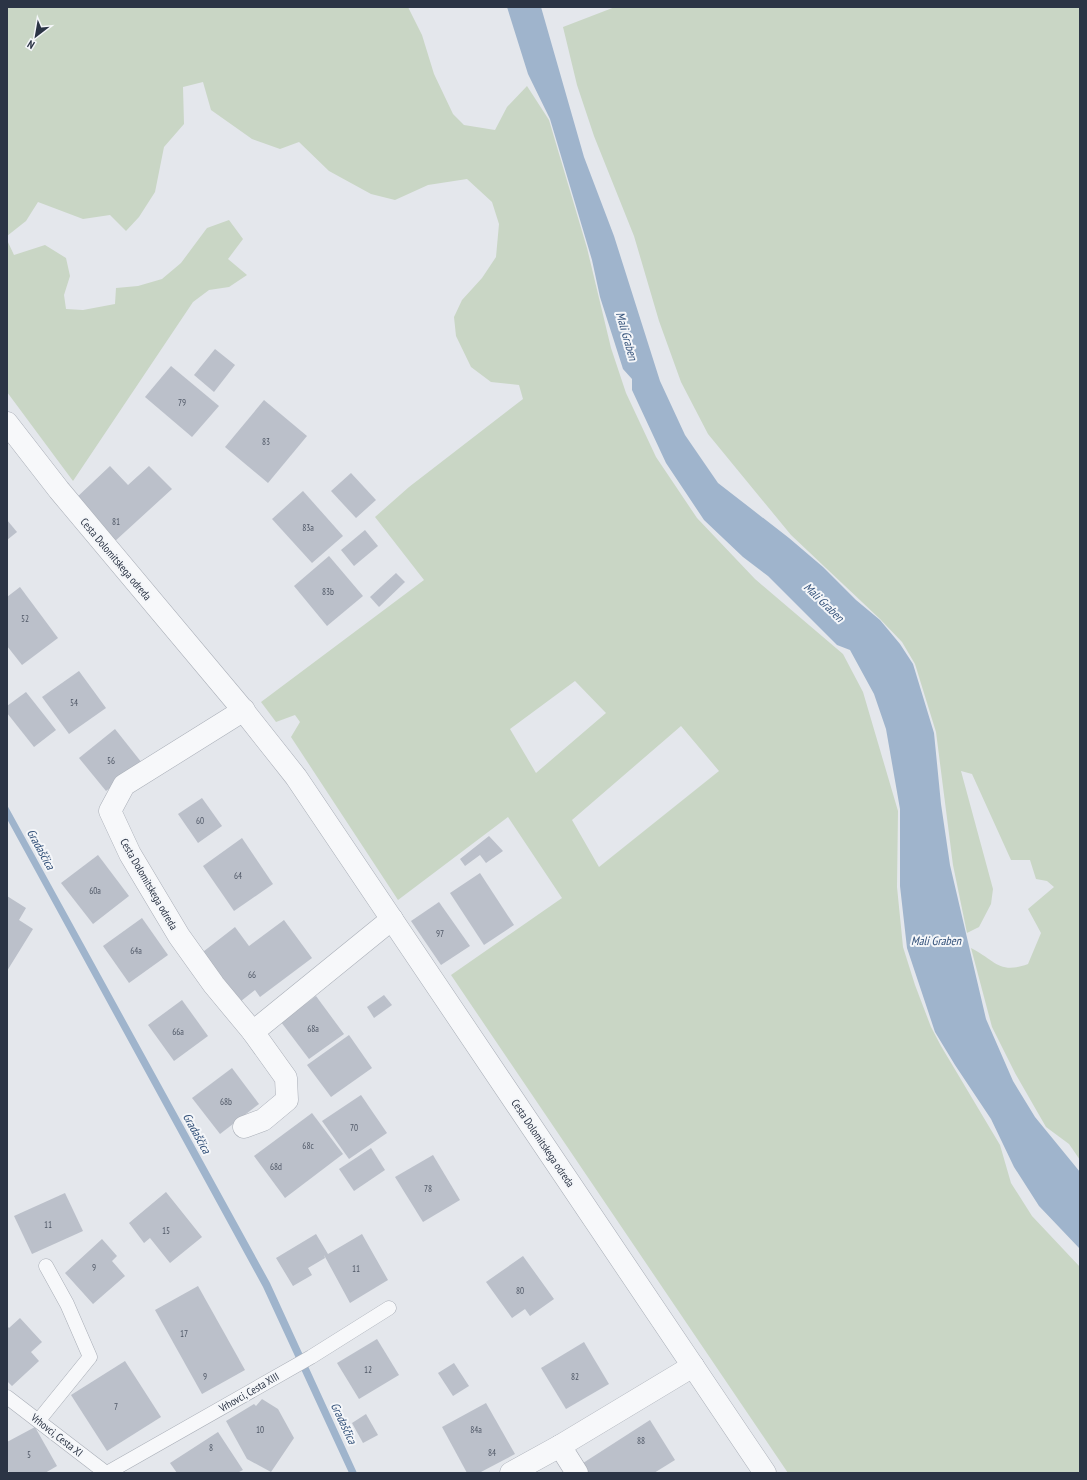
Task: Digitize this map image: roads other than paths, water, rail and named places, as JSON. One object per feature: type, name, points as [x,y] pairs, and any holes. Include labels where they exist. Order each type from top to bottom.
[{"type":"street","name":"Cesta Dolomitskega odreda","points":[[7,424],[59,490],[244,710],[296,777],[765,1473]]},
{"type":"street","name":"Cesta Dolomitskega odreda","points":[[244,710],[124,785],[110,811],[130,854],[179,936],[214,985],[253,1032],[286,1078],[287,1100],[263,1120],[244,1127]]},
{"type":"street","points":[[253,1032],[392,919]]},
{"type":"street","points":[[511,1473],[560,1446],[693,1366]]},
{"type":"street","points":[[560,1446],[577,1473]]},
{"type":"lane","points":[[40,1420],[90,1357],[67,1304],[46,1266]]},
{"type":"lane","name":"Vrhovci, Cesta XIII","points":[[107,1473],[311,1357],[389,1308]]},
{"type":"lane","name":"Vrhovci, Cesta XI","points":[[7,1397],[40,1420],[107,1473]]},
{"type":"water","name":"Mali Graben","points":[[507,7],[541,7],[584,157],[614,236],[660,381],[685,435],[718,483],[789,538],[823,567],[856,600],[880,620],[900,644],[913,664],[934,733],[941,804],[950,865],[986,1019],[1013,1081],[1035,1117],[1080,1172],[1080,1249],[1039,1206],[1014,1167],[991,1119],[935,1032],[907,948],[900,886],[900,809],[886,729],[874,694],[850,650],[837,645],[768,576],[743,557],[704,520],[666,463],[632,390],[632,379],[623,369],[600,297],[592,260],[550,119],[528,74]]},
{"type":"water","name":"Gradaščica","points":[[7,805],[270,1283],[357,1473],[349,1473],[263,1287],[7,819]]}]
